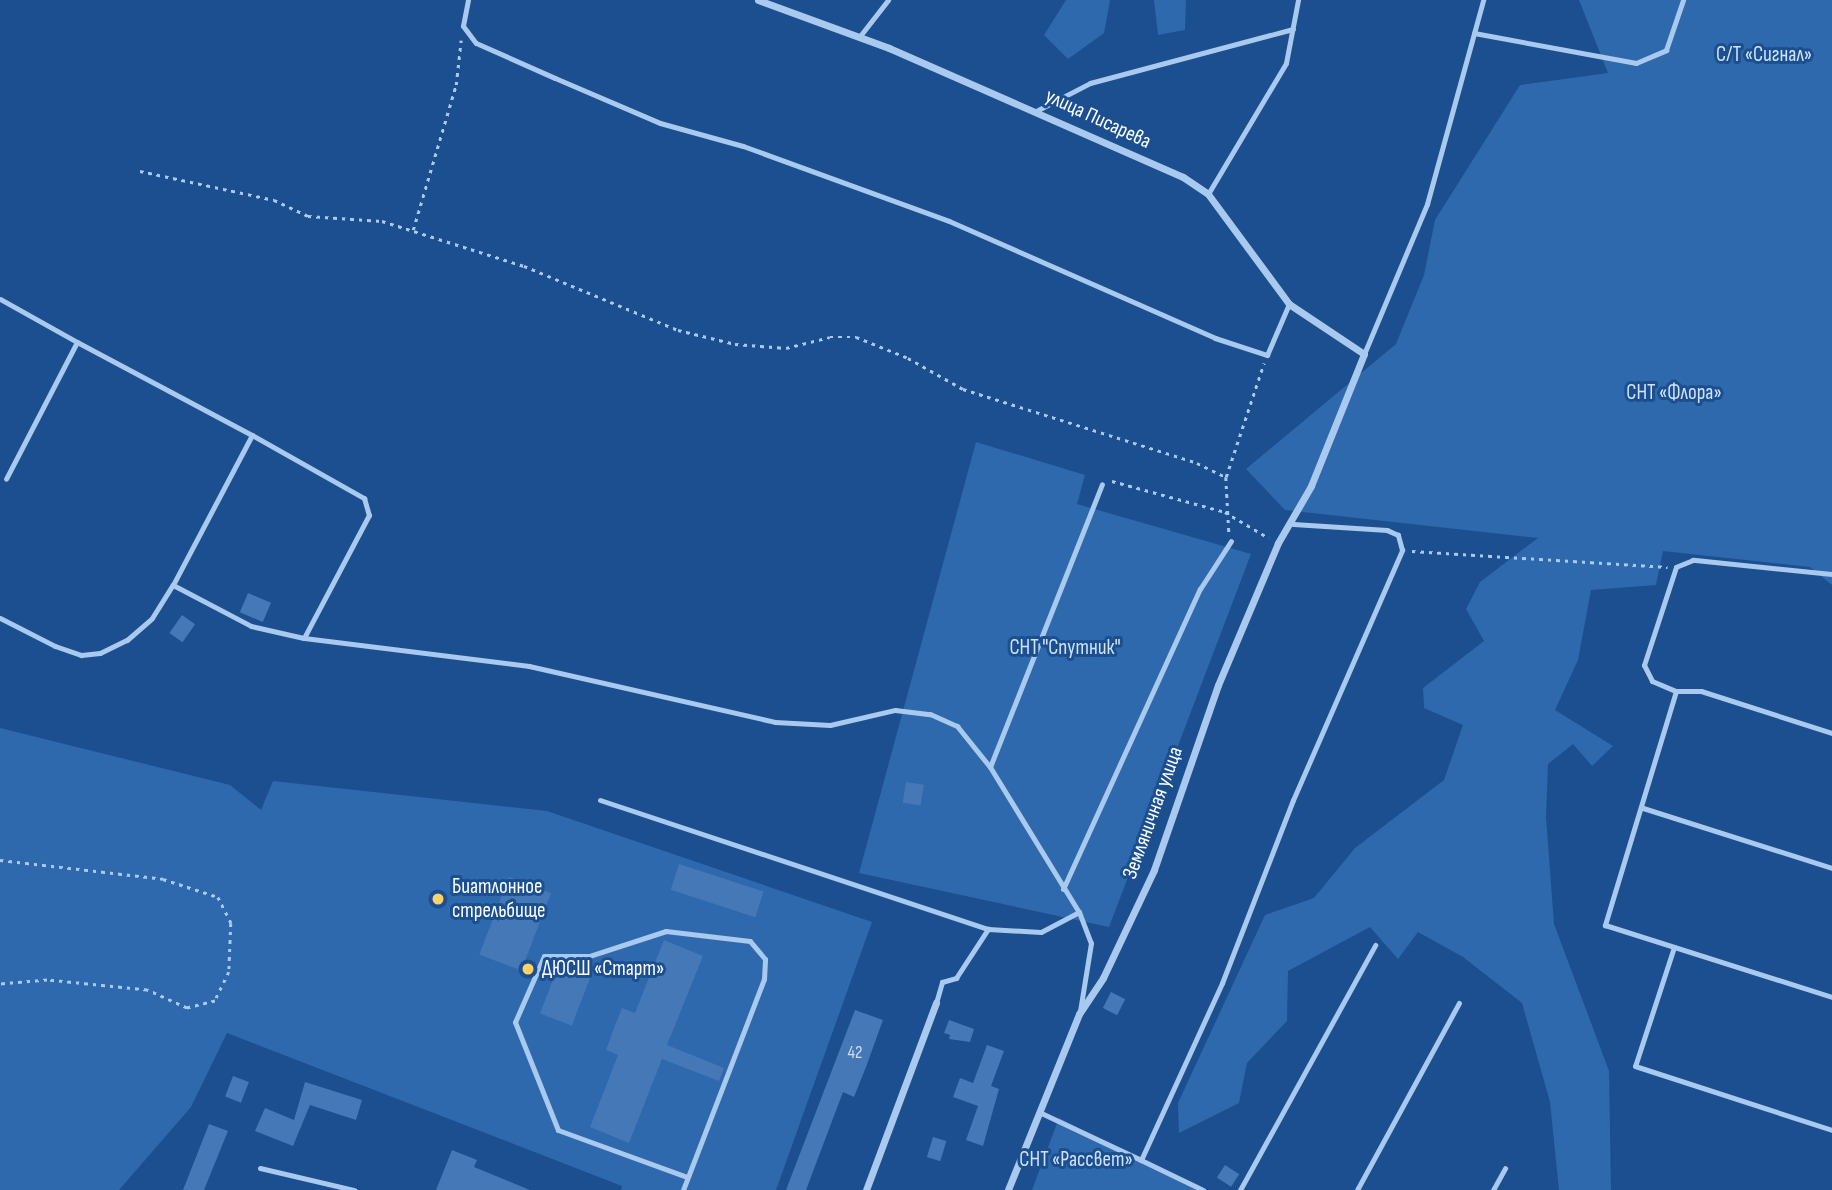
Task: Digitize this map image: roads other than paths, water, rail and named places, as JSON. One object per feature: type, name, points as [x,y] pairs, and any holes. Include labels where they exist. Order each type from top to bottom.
[{"type":"street","name":"улица Писарева","points":[[758,0],[774,3],[860,36],[1038,110],[1183,177],[1208,194],[1289,304],[1364,354]]},
{"type":"street","name":"Земляничная улица","points":[[1008,1190],[1037,1111],[1079,1014],[1103,978],[1154,870],[1218,685],[1278,543],[1293,524],[1364,354]]},
{"type":"street","points":[[866,1190],[936,1003]]},
{"type":"lane","points":[[468,0],[463,26],[477,43],[660,123],[743,146],[949,221],[1215,338],[1267,355],[1289,304]]},
{"type":"lane","points":[[860,36],[888,0]]},
{"type":"lane","points":[[1208,194],[1286,63],[1298,0]]},
{"type":"lane","points":[[1364,354],[1427,204],[1483,0]]},
{"type":"lane","points":[[1475,33],[1636,63],[1666,50],[1683,0]]},
{"type":"lane","points":[[1038,110],[1090,83],[1293,29]]},
{"type":"lane","points":[[0,299],[364,498],[369,515],[303,638]]},
{"type":"lane","points":[[6,479],[77,341]]},
{"type":"lane","points":[[0,618],[55,646],[81,655],[100,653],[127,640],[152,618],[173,585],[252,435]]},
{"type":"lane","points":[[990,767],[1102,484]]},
{"type":"lane","points":[[1141,1160],[1222,984],[1293,800],[1402,550],[1398,535],[1387,530],[1293,524]]},
{"type":"lane","points":[[1063,888],[1200,589],[1231,541]]},
{"type":"lane","points":[[1832,574],[1693,560],[1676,567],[1644,665],[1652,681],[1676,691],[1701,691],[1832,733]]},
{"type":"lane","points":[[173,585],[251,626],[303,638],[529,666],[775,722],[830,725],[895,710],[930,714],[957,726],[990,767],[1080,912],[1091,943],[1079,1014]]},
{"type":"lane","points":[[1676,691],[1643,808],[1605,925],[1832,997]]},
{"type":"lane","points":[[600,800],[988,929],[1041,932],[1080,912]]},
{"type":"lane","points":[[1643,808],[1832,868]]},
{"type":"lane","points":[[936,1003],[942,982],[956,978],[988,929]]},
{"type":"lane","points":[[683,1190],[764,979],[765,959],[750,941],[666,931],[589,956],[544,956],[515,1021],[558,1130],[687,1177]]},
{"type":"lane","points":[[1240,1190],[1375,945]]},
{"type":"lane","points":[[1674,947],[1635,1066],[1832,1130]]},
{"type":"lane","points":[[1357,1190],[1459,1003]]},
{"type":"lane","points":[[1037,1111],[1203,1190]]},
{"type":"lane","points":[[260,1168],[354,1190]]},
{"type":"lane","points":[[1493,1190],[1504,1168]]},
{"type":"place","name":"Биатлонное стрельбище","points":[[438,899]]},
{"type":"place","name":"ДЮСШ «Старт»","points":[[528,969]]},
{"type":"park label","name":"С/Т «Сигнал»","points":[[1764,55]]},
{"type":"park label","name":"СНТ «Флора»","points":[[1674,393]]},
{"type":"park label","name":"СНТ \"Спутник\"","points":[[1065,648]]},
{"type":"park label","name":"СНТ «Рассвет»","points":[[1076,1160]]}]
